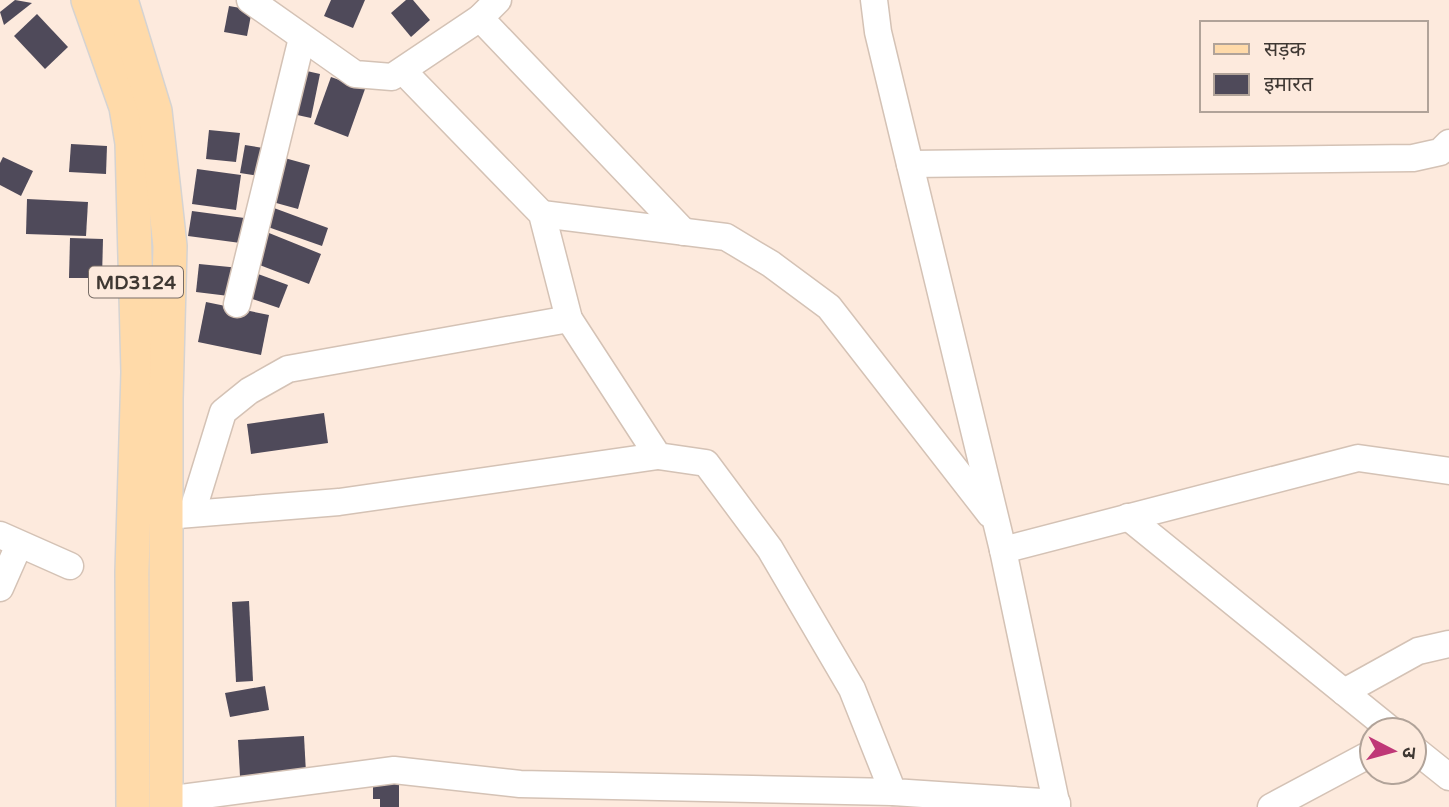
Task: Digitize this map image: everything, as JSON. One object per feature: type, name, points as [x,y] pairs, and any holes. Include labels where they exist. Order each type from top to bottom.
[{"type":"main road","name":"MD3124","points":[[88,0],[126,107],[132,143],[138,372],[132,572],[133,807]]},
{"type":"main road","points":[[121,0],[155,111],[170,246],[179,514],[166,803]]},
{"type":"street","points":[[250,0],[355,74],[392,77],[404,72],[489,9],[684,232]]},
{"type":"street","points":[[166,803],[394,771],[520,784],[893,792],[1057,805],[1003,550],[878,32],[874,0]]},
{"type":"street","points":[[237,304],[302,38]]},
{"type":"street","points":[[404,72],[542,214],[569,319],[658,456]]},
{"type":"street","points":[[910,164],[1413,158],[1440,152],[1449,143]]},
{"type":"street","points":[[542,214],[726,237],[771,264],[829,307],[996,523]]},
{"type":"street","points":[[569,319],[288,369],[249,391],[222,412],[179,514],[339,502],[658,456],[706,463],[770,549],[852,689],[893,792]]},
{"type":"street","points":[[1003,550],[1358,458],[1449,471]]},
{"type":"street","points":[[1128,517],[1374,716]]},
{"type":"street","points":[[0,589],[10,540],[70,566]]},
{"type":"street","points":[[1344,692],[1418,651],[1449,644]]},
{"type":"street","points":[[1271,807],[1358,760]]},
{"type":"street","points":[[1428,760],[1449,777]]},
{"type":"building","points":[[15,0],[32,3],[4,25],[0,12]]},
{"type":"building","points":[[331,0],[365,0],[353,28],[324,16]]},
{"type":"building","points":[[406,0],[413,0],[430,20],[411,37],[391,13]]},
{"type":"building","points":[[229,6],[252,10],[247,36],[224,32]]},
{"type":"building","points":[[37,14],[68,47],[45,69],[14,36]]},
{"type":"building","points":[[298,69],[320,74],[311,118],[288,113]]},
{"type":"building","points":[[331,77],[365,89],[348,137],[314,124]]},
{"type":"building","points":[[209,130],[240,133],[236,162],[206,159]]},
{"type":"building","points":[[71,144],[107,146],[106,174],[69,172]]},
{"type":"building","points":[[245,145],[269,149],[265,177],[240,173]]},
{"type":"building","points":[[3,157],[33,171],[21,196],[0,185],[0,163]]},
{"type":"building","points":[[281,157],[310,165],[298,209],[269,201]]},
{"type":"building","points":[[197,169],[241,175],[236,210],[192,204]]},
{"type":"building","points":[[27,199],[88,202],[86,236],[26,234]]},
{"type":"building","points":[[274,208],[328,228],[322,246],[268,227]]},
{"type":"building","points":[[192,211],[252,219],[248,244],[188,236]]},
{"type":"building","points":[[269,233],[321,254],[309,284],[257,264]]},
{"type":"building","points":[[70,238],[103,239],[102,278],[69,278]]},
{"type":"building","points":[[199,264],[240,268],[237,297],[196,292]]},
{"type":"building","points":[[250,271],[288,285],[279,308],[241,295]]},
{"type":"building","points":[[206,302],[269,315],[261,355],[198,342]]},
{"type":"building","points":[[324,413],[328,443],[251,454],[247,424]]},
{"type":"building","points":[[249,601],[253,681],[236,682],[232,602]]},
{"type":"building","points":[[265,686],[269,710],[230,717],[225,693]]},
{"type":"building","points":[[304,736],[306,773],[240,776],[238,740]]},
{"type":"building","points":[[373,781],[399,781],[399,807],[380,807],[380,799],[373,799]]}]
